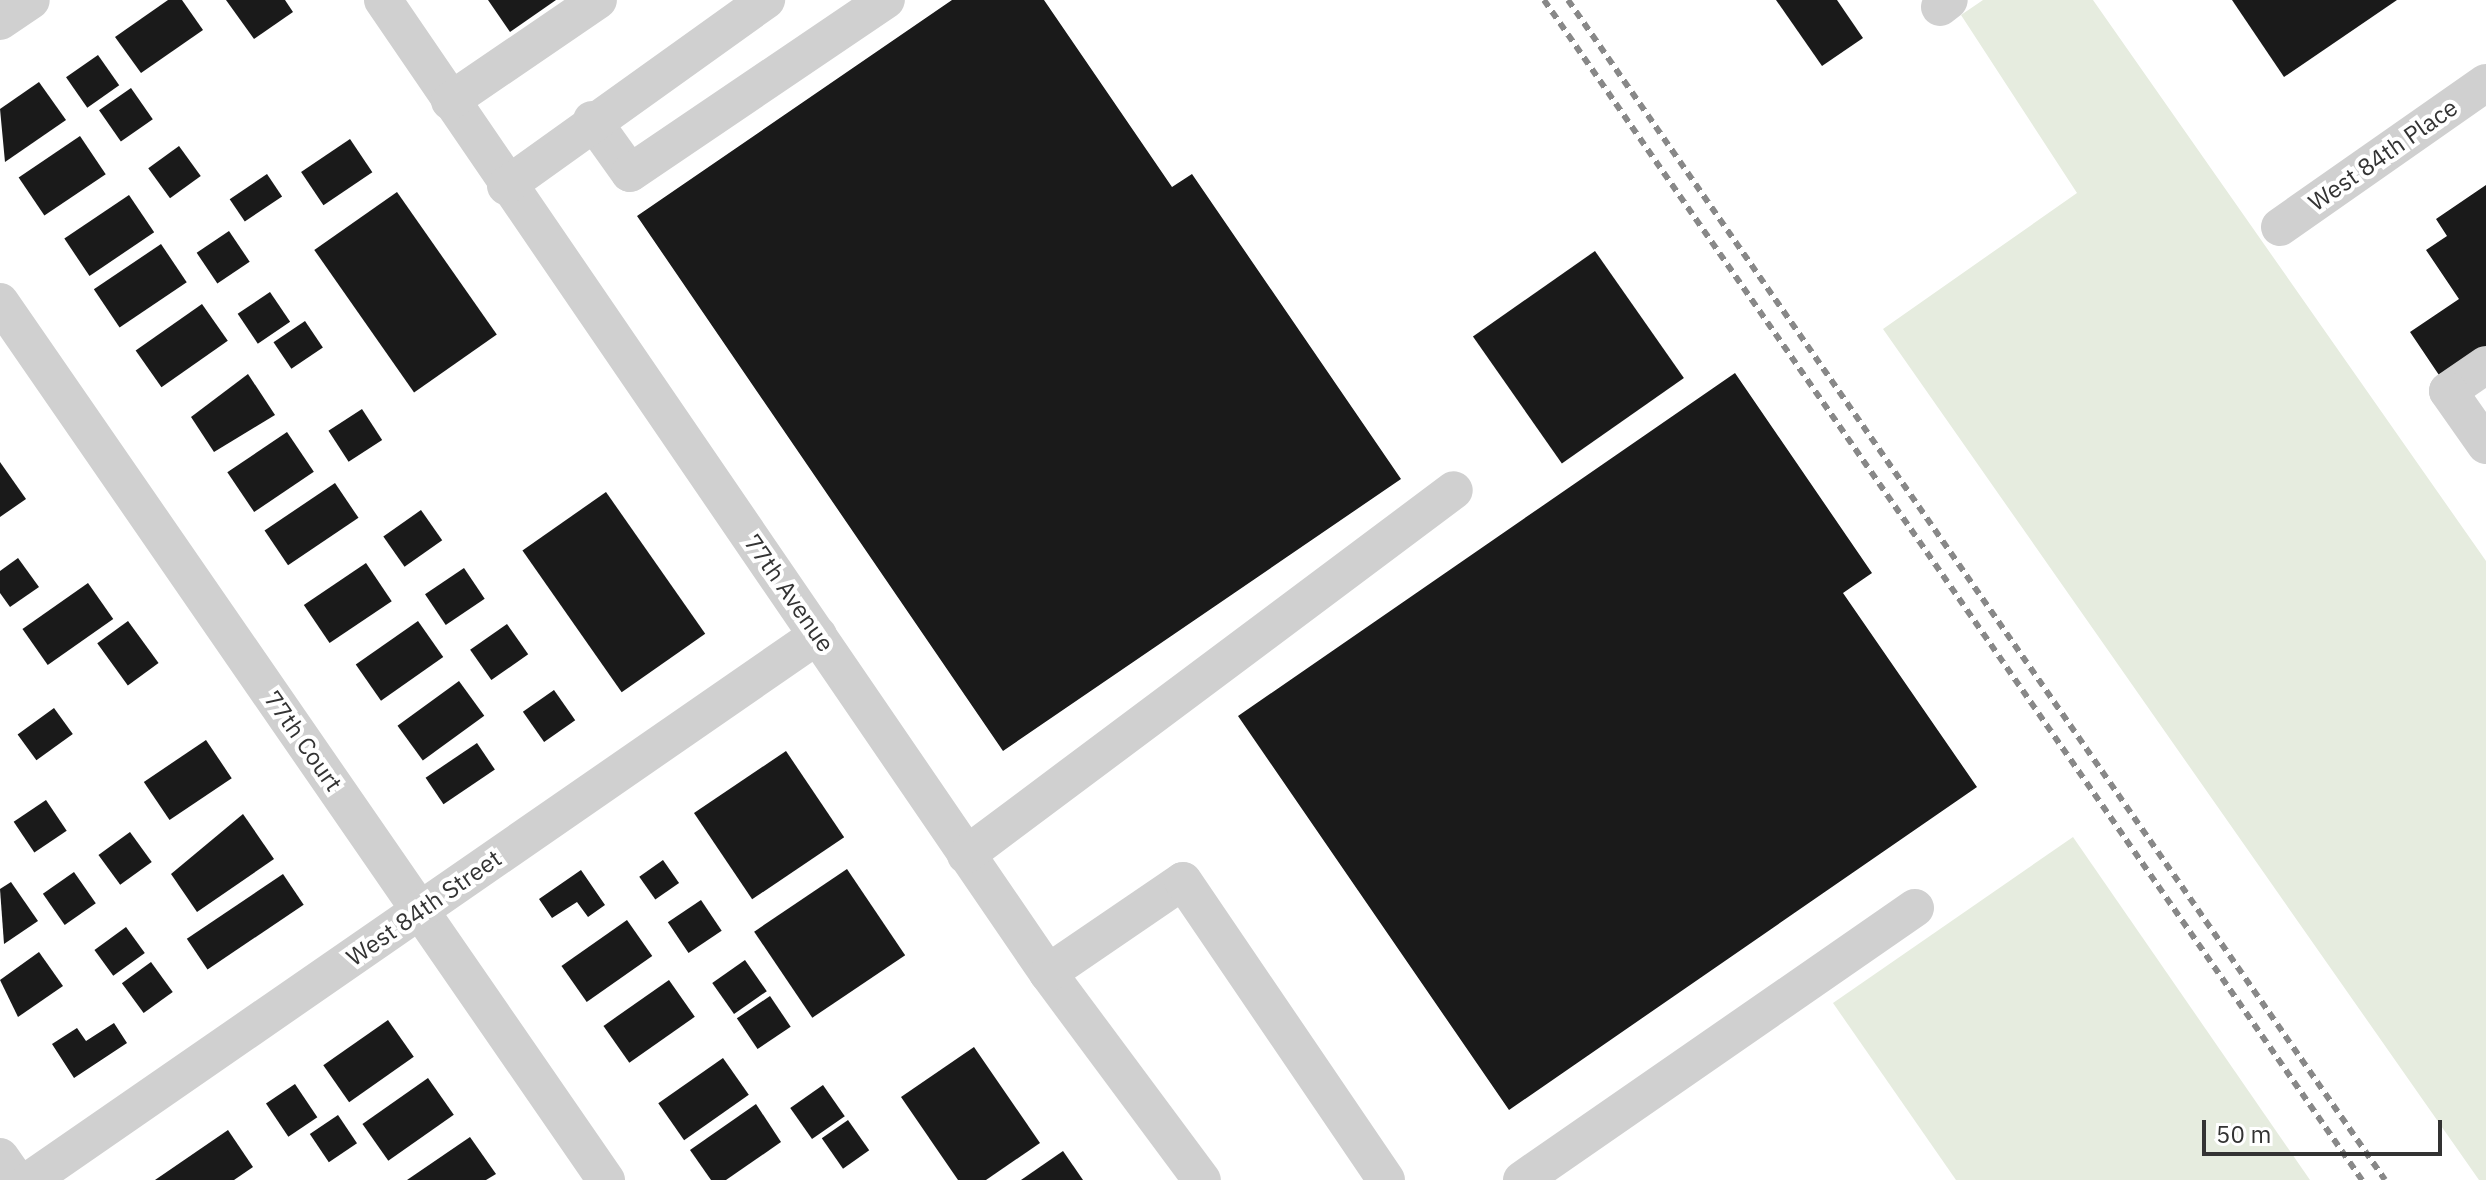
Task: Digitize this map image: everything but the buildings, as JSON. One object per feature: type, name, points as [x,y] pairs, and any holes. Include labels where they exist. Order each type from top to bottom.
[{"type":"street","points":[[0,21],[31,0]]},
{"type":"street","name":"77th Avenue","points":[[383,0],[506,186],[818,635],[966,855],[1048,973],[1202,1180]]},
{"type":"street","points":[[450,101],[598,0]]},
{"type":"street","points":[[506,186],[592,120],[766,0]]},
{"type":"street","points":[[592,120],[630,173],[886,0]]},
{"type":"street","name":"West 84th Place","points":[[2280,227],[2486,83]]},
{"type":"street","name":"77th Court","points":[[0,302],[606,1180]]},
{"type":"street","points":[[2486,365],[2448,391],[2486,445]]},
{"type":"street","points":[[966,855],[1454,490]]},
{"type":"street","name":"West 84th Street","points":[[30,1180],[818,635]]},
{"type":"street","points":[[1048,973],[1183,881],[1386,1180]]},
{"type":"street","points":[[1522,1180],[1915,908]]},
{"type":"street","points":[[0,1157],[16,1180]]},
{"type":"shaded area","points":[[1983,0],[2093,0],[2486,561],[2486,1180],[2479,1180],[1883,329],[2077,193],[1961,15]]},
{"type":"shaded area","points":[[2073,837],[2310,1180],[1956,1180],[1833,1003]]},
{"type":"railway","points":[[1544,0],[2362,1180]]},
{"type":"railway","points":[[1568,0],[2385,1180]]}]
